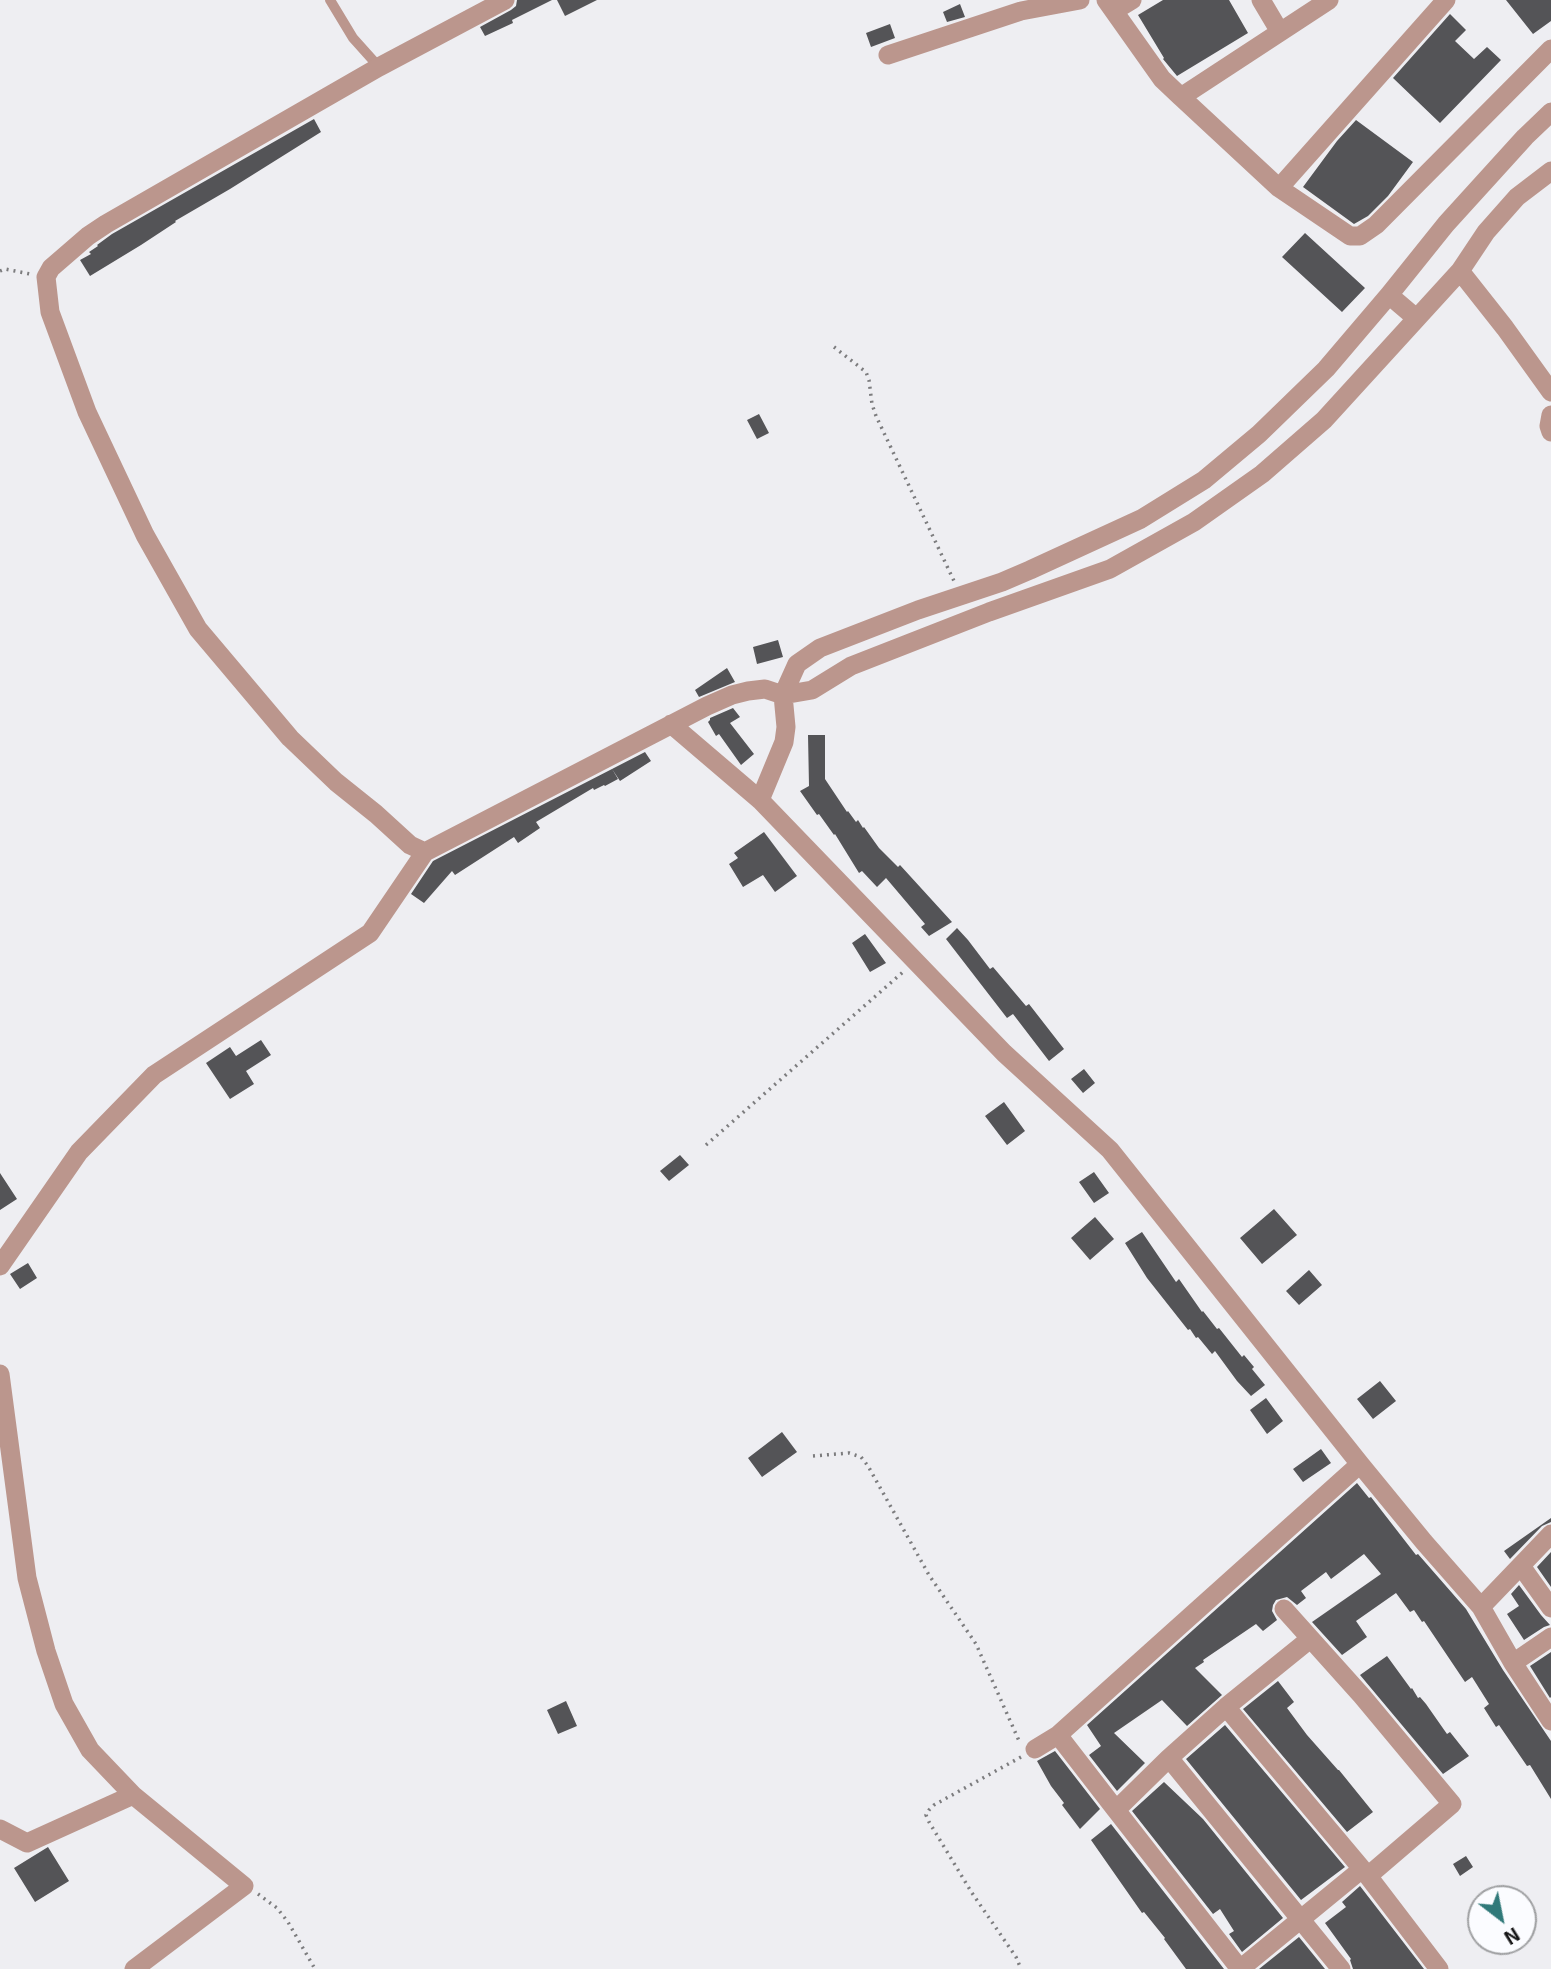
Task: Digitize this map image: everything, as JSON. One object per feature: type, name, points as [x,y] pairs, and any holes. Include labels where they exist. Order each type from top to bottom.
[{"type":"street","points":[[425,852],[410,845],[336,782],[290,738],[198,629],[145,535],[87,412],[50,312],[46,277],[51,268],[106,224],[379,67],[505,0]]},
{"type":"street","points":[[888,55],[1021,12],[1080,0]]},
{"type":"street","points":[[1132,0],[1110,6],[1162,79],[1279,188],[1350,236],[1360,236],[1376,225],[1551,49]]},
{"type":"street","points":[[1261,0],[1280,32]]},
{"type":"street","points":[[1181,97],[1329,0]]},
{"type":"street","points":[[1279,188],[1446,0]]},
{"type":"street","points":[[760,800],[784,742],[786,727],[783,695],[797,664],[811,653],[918,610],[1002,582],[1074,550],[1141,519],[1204,480],[1259,434],[1316,378],[1389,295],[1446,224],[1551,112]]},
{"type":"street","points":[[0,1266],[79,1152],[154,1075],[370,933],[425,852],[732,695],[765,689],[783,695],[812,690],[851,666],[1110,569],[1194,522],[1262,474],[1324,420],[1460,271],[1486,232],[1517,197],[1551,171]]},
{"type":"street","points":[[1460,271],[1551,392]]},
{"type":"street","points":[[1389,295],[1416,318]]},
{"type":"street","points":[[1551,415],[1551,432]]},
{"type":"street","points":[[1058,587],[1074,550]]},
{"type":"street","points":[[1002,582],[1010,605]]},
{"type":"street","points":[[918,610],[972,619]]},
{"type":"street","points":[[671,724],[760,800],[1004,1053],[1110,1150],[1360,1464],[1481,1607],[1551,1721]]},
{"type":"street","points":[[0,1374],[27,1578],[46,1651],[64,1704],[90,1750],[133,1795],[244,1886],[134,1969]]},
{"type":"street","points":[[1030,1752],[1058,1735],[1360,1464]]},
{"type":"street","points":[[1481,1607],[1551,1534]]},
{"type":"street","points":[[1521,1566],[1551,1608]]},
{"type":"street","points":[[1058,1735],[1240,1969],[1300,1919],[1365,1873],[1451,1804],[1362,1696],[1284,1609]]},
{"type":"street","points":[[1513,1663],[1551,1636]]},
{"type":"street","points":[[1116,1810],[1226,1707],[1310,1639]]},
{"type":"street","points":[[1226,1707],[1365,1873],[1439,1969]]},
{"type":"street","points":[[1169,1758],[1341,1969]]},
{"type":"street","points":[[0,1829],[27,1843],[133,1795]]},
{"type":"lane","points":[[330,0],[353,38],[379,67]]},
{"type":"path","points":[[2,269],[46,277]]},
{"type":"path","points":[[834,347],[866,372],[876,416],[961,595]]},
{"type":"path","points":[[706,1145],[915,961]]},
{"type":"path","points":[[813,1456],[849,1453],[861,1457],[868,1466],[929,1575],[976,1644],[1030,1752],[934,1805],[926,1815],[1021,1969]]},
{"type":"path","points":[[244,1886],[277,1908],[315,1969]]},
{"type":"building","points":[[517,0],[552,0],[485,36],[480,27],[511,10],[516,6]]},
{"type":"building","points":[[557,0],[597,0],[565,16]]},
{"type":"building","points":[[1163,0],[1229,0],[1248,33],[1177,76],[1163,59],[1138,15]]},
{"type":"building","points":[[1506,0],[1551,0],[1551,21],[1533,34]]},
{"type":"building","points":[[960,4],[965,17],[947,22],[943,12]]},
{"type":"building","points":[[1450,14],[1466,30],[1455,41],[1474,59],[1487,47],[1501,60],[1440,123],[1393,78]]},
{"type":"building","points":[[890,24],[895,38],[871,47],[866,33]]},
{"type":"building","points":[[314,119],[321,132],[90,276],[80,260],[91,254],[89,252],[112,234]]},
{"type":"building","points":[[1356,120],[1413,162],[1388,196],[1368,216],[1354,224],[1303,187]]},
{"type":"building","points":[[1305,233],[1365,288],[1342,312],[1282,257]]},
{"type":"building","points":[[759,414],[769,433],[757,439],[747,420]]},
{"type":"building","points":[[778,640],[783,657],[757,664],[753,647]]},
{"type":"building","points":[[727,668],[735,682],[699,697],[695,690]]},
{"type":"building","points":[[733,708],[740,717],[730,723],[754,754],[741,765],[719,734],[716,736],[708,722],[710,718]]},
{"type":"building","points":[[808,735],[825,735],[825,779],[847,812],[856,822],[858,820],[879,848],[898,867],[900,865],[952,922],[929,936],[921,927],[925,924],[886,878],[877,887],[862,871],[859,873],[835,834],[800,791],[809,786]]},
{"type":"building","points":[[645,752],[651,761],[620,781],[612,769]]},
{"type":"building","points":[[612,769],[618,779],[594,790],[593,788],[536,822],[540,828],[518,843],[514,837],[455,875],[452,871],[424,903],[411,894],[433,861]]},
{"type":"building","points":[[764,832],[797,876],[775,892],[763,875],[743,887],[729,864],[738,858],[734,853]]},
{"type":"building","points":[[957,928],[990,969],[993,967],[1026,1006],[1029,1004],[1064,1049],[1049,1061],[1013,1014],[1007,1018],[946,939]]},
{"type":"building","points":[[865,934],[886,963],[870,972],[852,943]]},
{"type":"building","points":[[261,1040],[271,1055],[246,1071],[254,1084],[230,1099],[206,1063],[230,1047],[236,1056]]},
{"type":"building","points":[[1084,1069],[1095,1083],[1083,1093],[1071,1079]]},
{"type":"building","points":[[1004,1102],[1025,1131],[1007,1145],[985,1116]]},
{"type":"building","points":[[680,1155],[689,1165],[669,1181],[660,1171]]},
{"type":"building","points":[[1094,1172],[1109,1193],[1094,1203],[1079,1182]]},
{"type":"building","points":[[0,1173],[17,1199],[0,1210]]},
{"type":"building","points":[[1274,1209],[1297,1235],[1262,1264],[1240,1238]]},
{"type":"building","points":[[1095,1217],[1114,1239],[1090,1260],[1071,1238]]},
{"type":"building","points":[[1142,1232],[1176,1282],[1179,1279],[1202,1312],[1254,1367],[1252,1369],[1265,1385],[1251,1396],[1215,1351],[1212,1354],[1190,1329],[1188,1330],[1147,1278],[1125,1243]]},
{"type":"building","points":[[28,1263],[37,1278],[20,1289],[10,1274]]},
{"type":"building","points":[[1309,1270],[1322,1285],[1299,1305],[1286,1291]]},
{"type":"building","points":[[1380,1381],[1396,1401],[1373,1419],[1357,1399]]},
{"type":"building","points":[[1266,1398],[1283,1421],[1267,1434],[1250,1410]]},
{"type":"building","points":[[782,1432],[797,1452],[762,1477],[748,1458]]},
{"type":"building","points":[[1321,1449],[1331,1463],[1303,1482],[1293,1469]]},
{"type":"building","points":[[1357,1483],[1416,1555],[1418,1554],[1466,1609],[1551,1741],[1551,1799],[1530,1765],[1527,1766],[1499,1725],[1496,1727],[1484,1708],[1489,1704],[1472,1677],[1465,1682],[1424,1621],[1422,1622],[1414,1610],[1410,1612],[1396,1593],[1356,1621],[1367,1637],[1342,1655],[1312,1622],[1381,1574],[1364,1554],[1331,1579],[1326,1572],[1301,1591],[1306,1598],[1297,1605],[1287,1597],[1276,1600],[1272,1611],[1277,1620],[1263,1631],[1256,1624],[1203,1660],[1204,1662],[1195,1668],[1222,1695],[1187,1726],[1162,1700],[1114,1733],[1145,1763],[1117,1791],[1089,1755],[1101,1746],[1087,1725]]},
{"type":"building","points":[[1551,1518],[1551,1522],[1542,1526],[1510,1559],[1504,1551]]},
{"type":"building","points":[[1551,1552],[1551,1587],[1537,1567]]},
{"type":"building","points":[[1519,1585],[1550,1625],[1524,1640],[1507,1614],[1519,1606],[1511,1594]]},
{"type":"building","points":[[1551,1652],[1551,1697],[1550,1698],[1530,1666]]},
{"type":"building","points":[[1387,1656],[1447,1734],[1450,1732],[1469,1756],[1443,1774],[1360,1675]]},
{"type":"building","points":[[1278,1681],[1294,1702],[1287,1708],[1373,1812],[1347,1832],[1243,1709]]},
{"type":"building","points":[[566,1701],[577,1726],[558,1734],[547,1710]]},
{"type":"building","points":[[1225,1725],[1345,1867],[1301,1900],[1186,1759]]},
{"type":"building","points":[[1055,1751],[1100,1809],[1080,1829],[1062,1805],[1064,1803],[1037,1761]]},
{"type":"building","points":[[1164,1782],[1203,1819],[1283,1918],[1242,1952],[1229,1934],[1234,1931],[1220,1909],[1213,1914],[1132,1811]]},
{"type":"building","points":[[1111,1824],[1224,1969],[1186,1969],[1165,1938],[1144,1912],[1142,1913],[1091,1840]]},
{"type":"building","points":[[48,1847],[69,1881],[35,1902],[14,1868]]},
{"type":"building","points":[[1466,1856],[1473,1867],[1460,1876],[1453,1864]]},
{"type":"building","points":[[1360,1886],[1424,1969],[1353,1969],[1351,1959],[1325,1923],[1346,1907],[1342,1902]]},
{"type":"building","points":[[1299,1937],[1325,1969],[1259,1969]]}]
